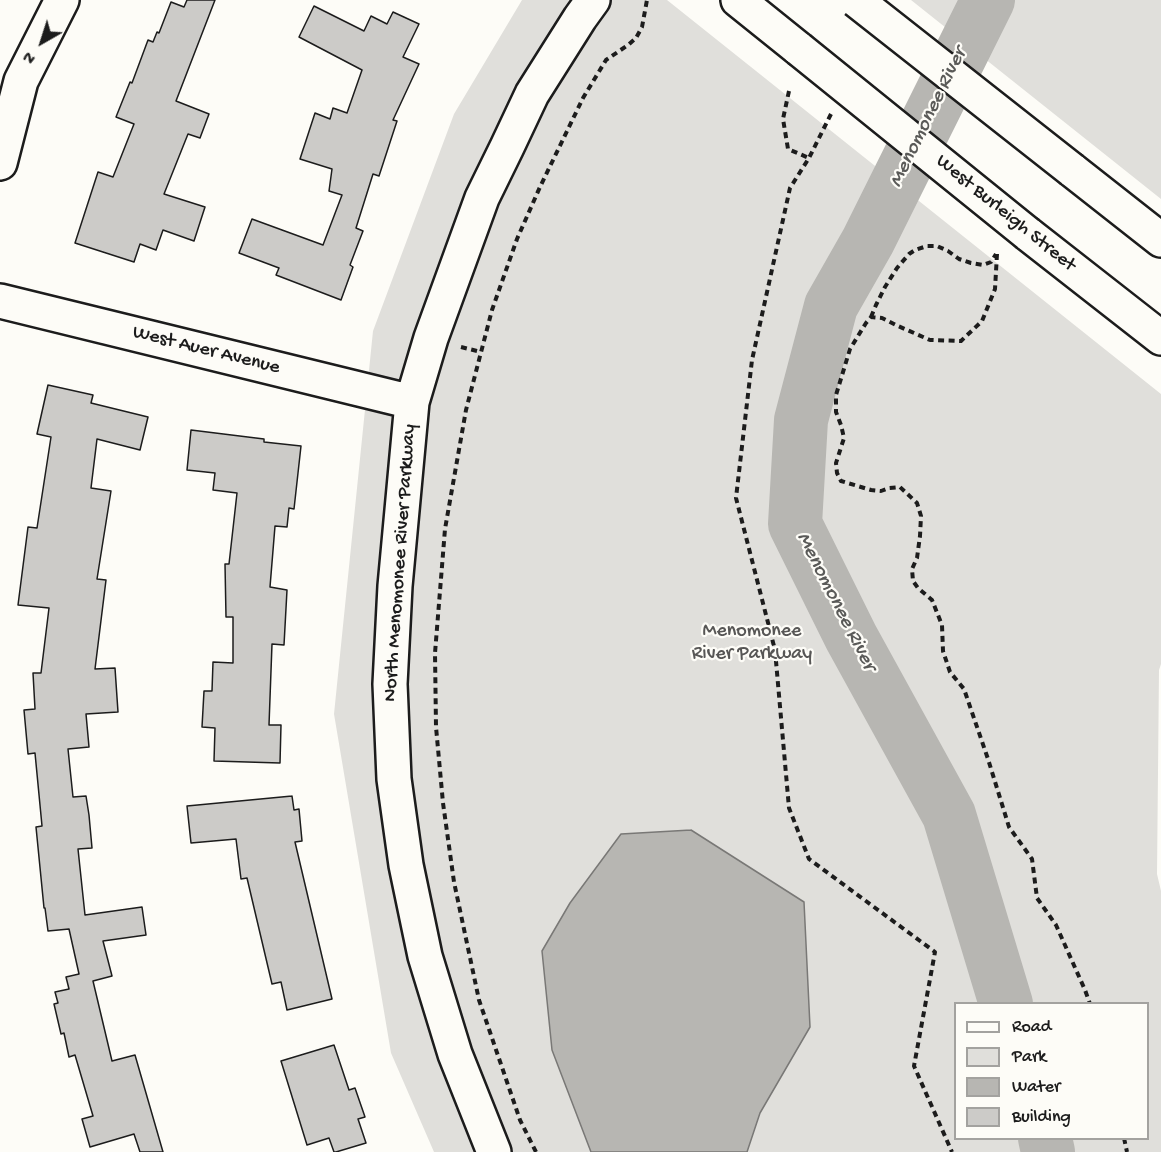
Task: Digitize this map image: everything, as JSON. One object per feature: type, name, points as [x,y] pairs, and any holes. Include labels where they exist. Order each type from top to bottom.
[{"type":"street","points":[[0,163],[21,81],[62,0]]},
{"type":"street","name":"North Menomonee River Parkway","points":[[494,1152],[455,1054],[425,956],[406,865],[394,779],[390,684],[395,586],[412,402],[431,338],[482,198],[532,94],[593,0]]},
{"type":"street","name":"West Burleigh Street","points":[[738,0],[1161,338]]},
{"type":"street","points":[[856,0],[1161,240]]},
{"type":"street","name":"West Auer Avenue","points":[[0,301],[412,402]]},
{"type":"path","points":[[536,1152],[520,1120],[479,1000],[454,882],[443,803],[436,727],[435,653],[445,529],[466,410],[492,310],[517,239],[596,74],[606,60],[636,38],[642,27],[647,0]]},
{"type":"path","points":[[789,91],[783,119],[789,149],[809,158]]},
{"type":"path","points":[[836,108],[790,188],[752,360],[736,498],[775,650],[789,808],[809,859],[935,952],[914,1066],[952,1152]]},
{"type":"path","points":[[871,317],[882,318],[930,340],[961,341],[982,321],[994,289],[997,254],[991,262],[983,265],[959,259],[937,246],[927,246],[909,254],[891,278],[871,317],[850,349],[836,395],[836,412],[843,438],[836,463],[837,473],[841,481],[871,490],[881,491],[900,487],[917,503],[921,516],[921,536],[917,558],[912,569],[913,581],[932,600],[942,625],[943,651],[950,672],[964,689],[1009,827],[1032,859],[1037,897],[1056,925],[1089,1002]]},
{"type":"path","points":[[460,346],[481,352]]},
{"type":"green space","name":"Menomonee River Parkway","points":[[522,0],[667,0],[1161,394],[1161,664],[1159,670],[1157,874],[1161,891],[1161,1152],[434,1152],[391,1053],[334,714],[373,331],[454,114]]},
{"type":"green space","points":[[911,0],[1161,0],[1161,199]]},
{"type":"water","points":[[691,830],[804,902],[810,1027],[760,1113],[747,1152],[591,1152],[552,1050],[542,951],[570,903],[621,834]]},
{"type":"building","points":[[187,0],[215,0],[176,101],[209,114],[200,138],[188,134],[164,194],[205,207],[194,241],[163,230],[156,250],[140,244],[134,262],[75,243],[98,172],[113,177],[134,124],[116,117],[148,40],[153,42],[157,32],[159,33],[171,2],[184,7]]},
{"type":"building","points":[[314,6],[364,31],[371,16],[387,24],[393,12],[419,24],[403,57],[419,64],[393,120],[397,121],[379,176],[373,174],[356,228],[363,231],[350,265],[353,267],[341,300],[276,275],[279,268],[239,253],[252,219],[323,245],[342,195],[329,191],[332,169],[300,159],[315,113],[330,119],[333,108],[347,113],[362,70],[299,37]]},
{"type":"building","points":[[48,385],[93,395],[91,403],[148,417],[140,450],[97,439],[91,488],[111,491],[97,579],[106,580],[95,669],[115,668],[118,712],[86,714],[89,747],[68,749],[73,797],[86,796],[89,815],[92,848],[78,849],[85,915],[142,907],[146,935],[103,941],[112,976],[93,981],[112,1061],[135,1055],[163,1152],[140,1152],[134,1134],[90,1147],[82,1119],[93,1116],[75,1055],[69,1057],[54,1004],[58,1003],[55,992],[69,989],[66,977],[79,974],[69,929],[48,931],[36,827],[42,826],[35,753],[28,754],[24,710],[35,709],[33,673],[41,673],[49,608],[18,605],[28,527],[37,528],[51,437],[37,434]]},
{"type":"building","points":[[191,430],[301,446],[294,509],[289,508],[287,527],[275,526],[270,587],[287,590],[284,645],[272,644],[269,725],[281,725],[280,763],[214,761],[215,728],[202,727],[204,691],[212,691],[213,662],[233,663],[233,617],[226,617],[225,564],[229,564],[237,493],[213,490],[215,473],[187,470]]},
{"type":"building","points":[[292,796],[294,810],[299,809],[302,841],[295,842],[332,999],[287,1010],[281,982],[272,984],[247,878],[241,879],[236,839],[191,843],[187,806]]},
{"type":"building","points":[[334,1045],[349,1090],[355,1088],[365,1117],[358,1119],[366,1143],[336,1152],[329,1138],[307,1145],[281,1061]]},
{"type":"waterway","name":"Menomonee River","points":[[988,0],[868,241],[831,306],[801,420],[795,524],[851,637],[949,815],[1005,1002]]},
{"type":"waterway","name":"Menomonee River","points":[[1045,1140],[1048,1152]]}]
